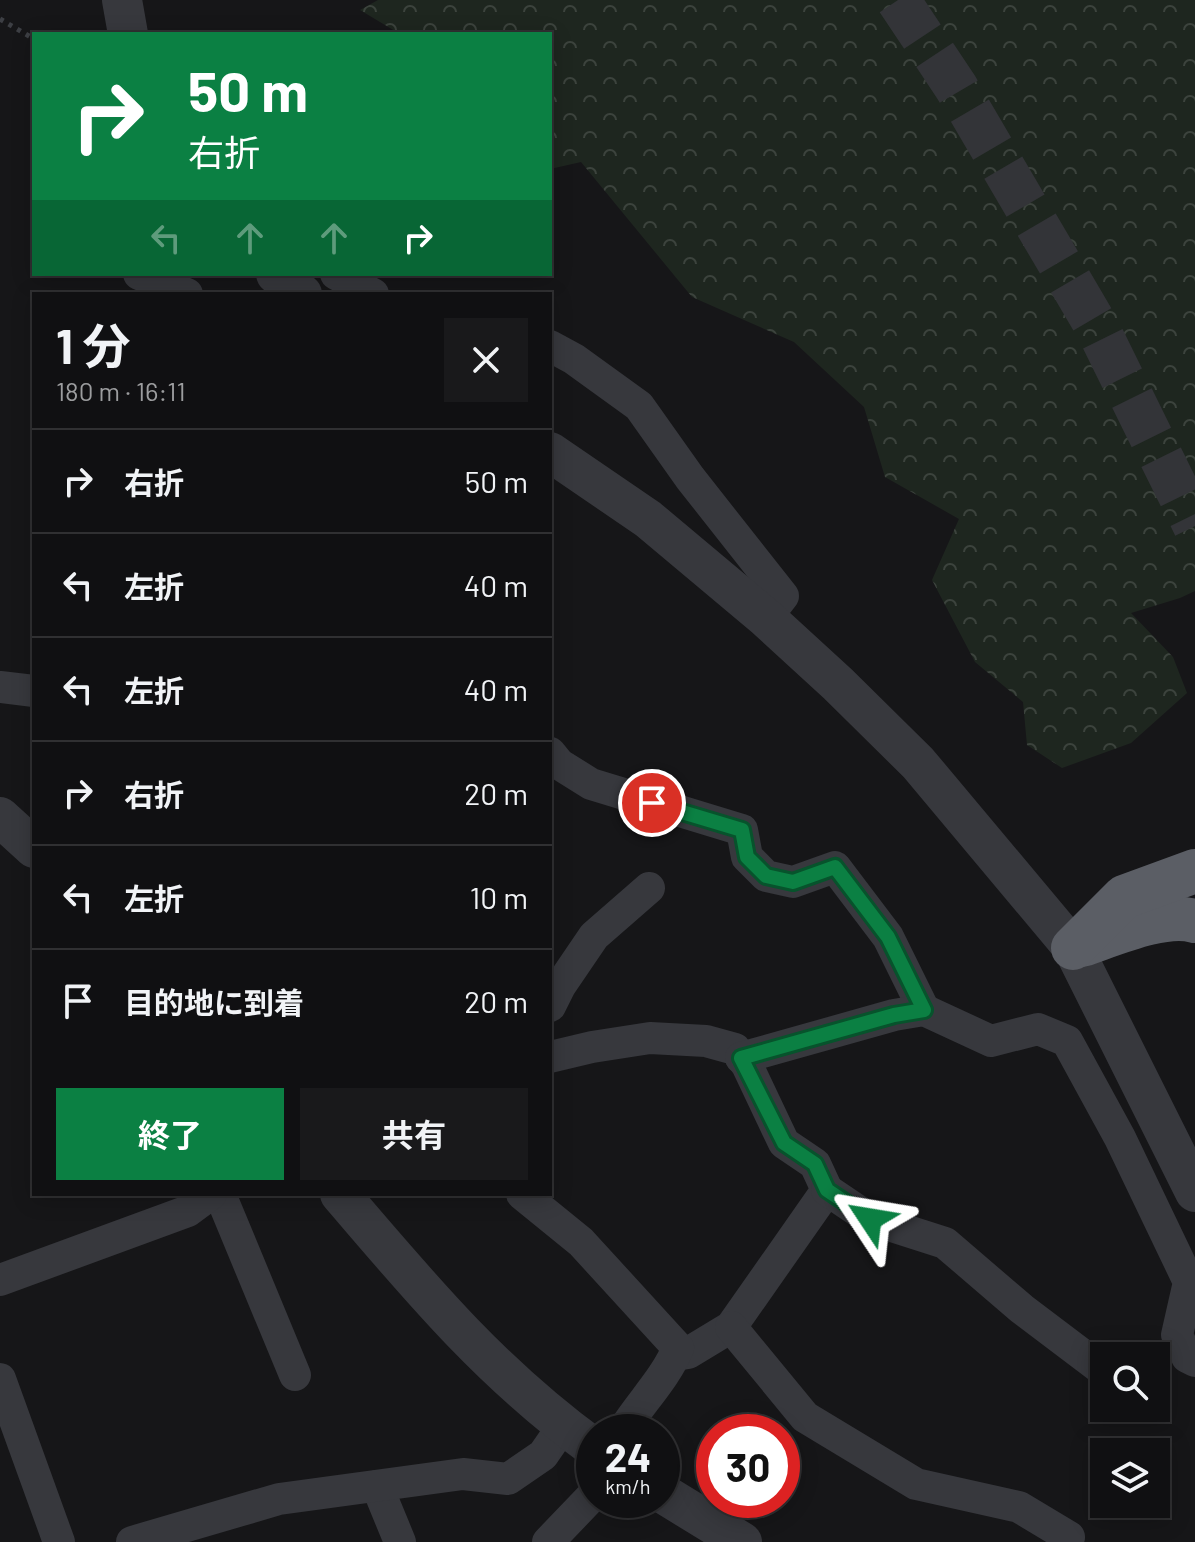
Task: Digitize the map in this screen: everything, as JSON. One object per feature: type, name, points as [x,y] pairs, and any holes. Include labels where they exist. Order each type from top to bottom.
[{"type":"highway","points":[[1073,948],[1124,897],[1195,871]]},
{"type":"highway","points":[[1073,948],[1150,923],[1195,921]]},
{"type":"street","points":[[122,0],[128,32]]},
{"type":"street","points":[[144,276],[182,292]]},
{"type":"street","points":[[279,276],[299,292]]},
{"type":"street","points":[[340,276],[369,292]]},
{"type":"street","points":[[552,347],[574,359],[639,406],[690,478],[783,596],[766,618]]},
{"type":"street","points":[[552,453],[648,519],[766,618],[918,763],[1073,948],[1195,1192]]},
{"type":"street","points":[[0,687],[32,691]]},
{"type":"street","points":[[552,755],[559,764],[591,784],[742,830],[747,857],[766,876],[793,882],[835,867],[888,937],[924,1010]]},
{"type":"street","points":[[0,817],[32,846]]},
{"type":"street","points":[[552,1002],[594,936],[649,888]]},
{"type":"street","points":[[741,1058],[894,1015],[924,1010],[991,1041],[1038,1029],[1067,1041],[1120,1138],[1189,1282],[1177,1335],[1187,1357],[1195,1361]]},
{"type":"street","points":[[552,1057],[650,1038],[706,1041],[735,1049],[784,1143],[815,1164],[827,1190],[870,1219],[945,1243],[1022,1309],[1090,1360]]},
{"type":"street","points":[[675,1355],[688,1353],[731,1327],[827,1190]]},
{"type":"street","points":[[0,1280],[188,1211],[208,1196]]},
{"type":"street","points":[[221,1196],[295,1375]]},
{"type":"street","points":[[342,1196],[437,1308],[495,1368],[576,1435]]},
{"type":"street","points":[[524,1196],[581,1242],[678,1348],[667,1373],[633,1414]]},
{"type":"street","points":[[731,1327],[805,1417],[916,1484],[1019,1507],[1069,1537]]},
{"type":"street","points":[[0,1379],[59,1542]]},
{"type":"street","points":[[132,1542],[279,1499],[463,1474],[508,1479],[543,1455],[576,1438]]},
{"type":"street","points":[[377,1486],[400,1542]]},
{"type":"street","points":[[680,1504],[742,1542]]},
{"type":"street","points":[[548,1542],[576,1513]]},
{"type":"path","points":[[0,19],[32,38]]},
{"type":"green space","points":[[378,0],[1195,0],[1195,591],[1131,613],[1173,657],[1187,693],[1131,743],[1062,768],[1027,745],[1023,702],[975,662],[932,580],[959,519],[885,477],[864,407],[794,342],[692,297],[581,162],[552,169],[552,32],[397,32],[360,10]]},
{"type":"tunnel","points":[[898,0],[956,87],[1098,329],[1195,526]]},
{"type":"route","points":[[652,803],[742,830],[747,857],[766,876],[793,882],[835,867],[888,937],[924,1010],[894,1015],[741,1058],[784,1143],[815,1164],[827,1190],[870,1219]]}]
